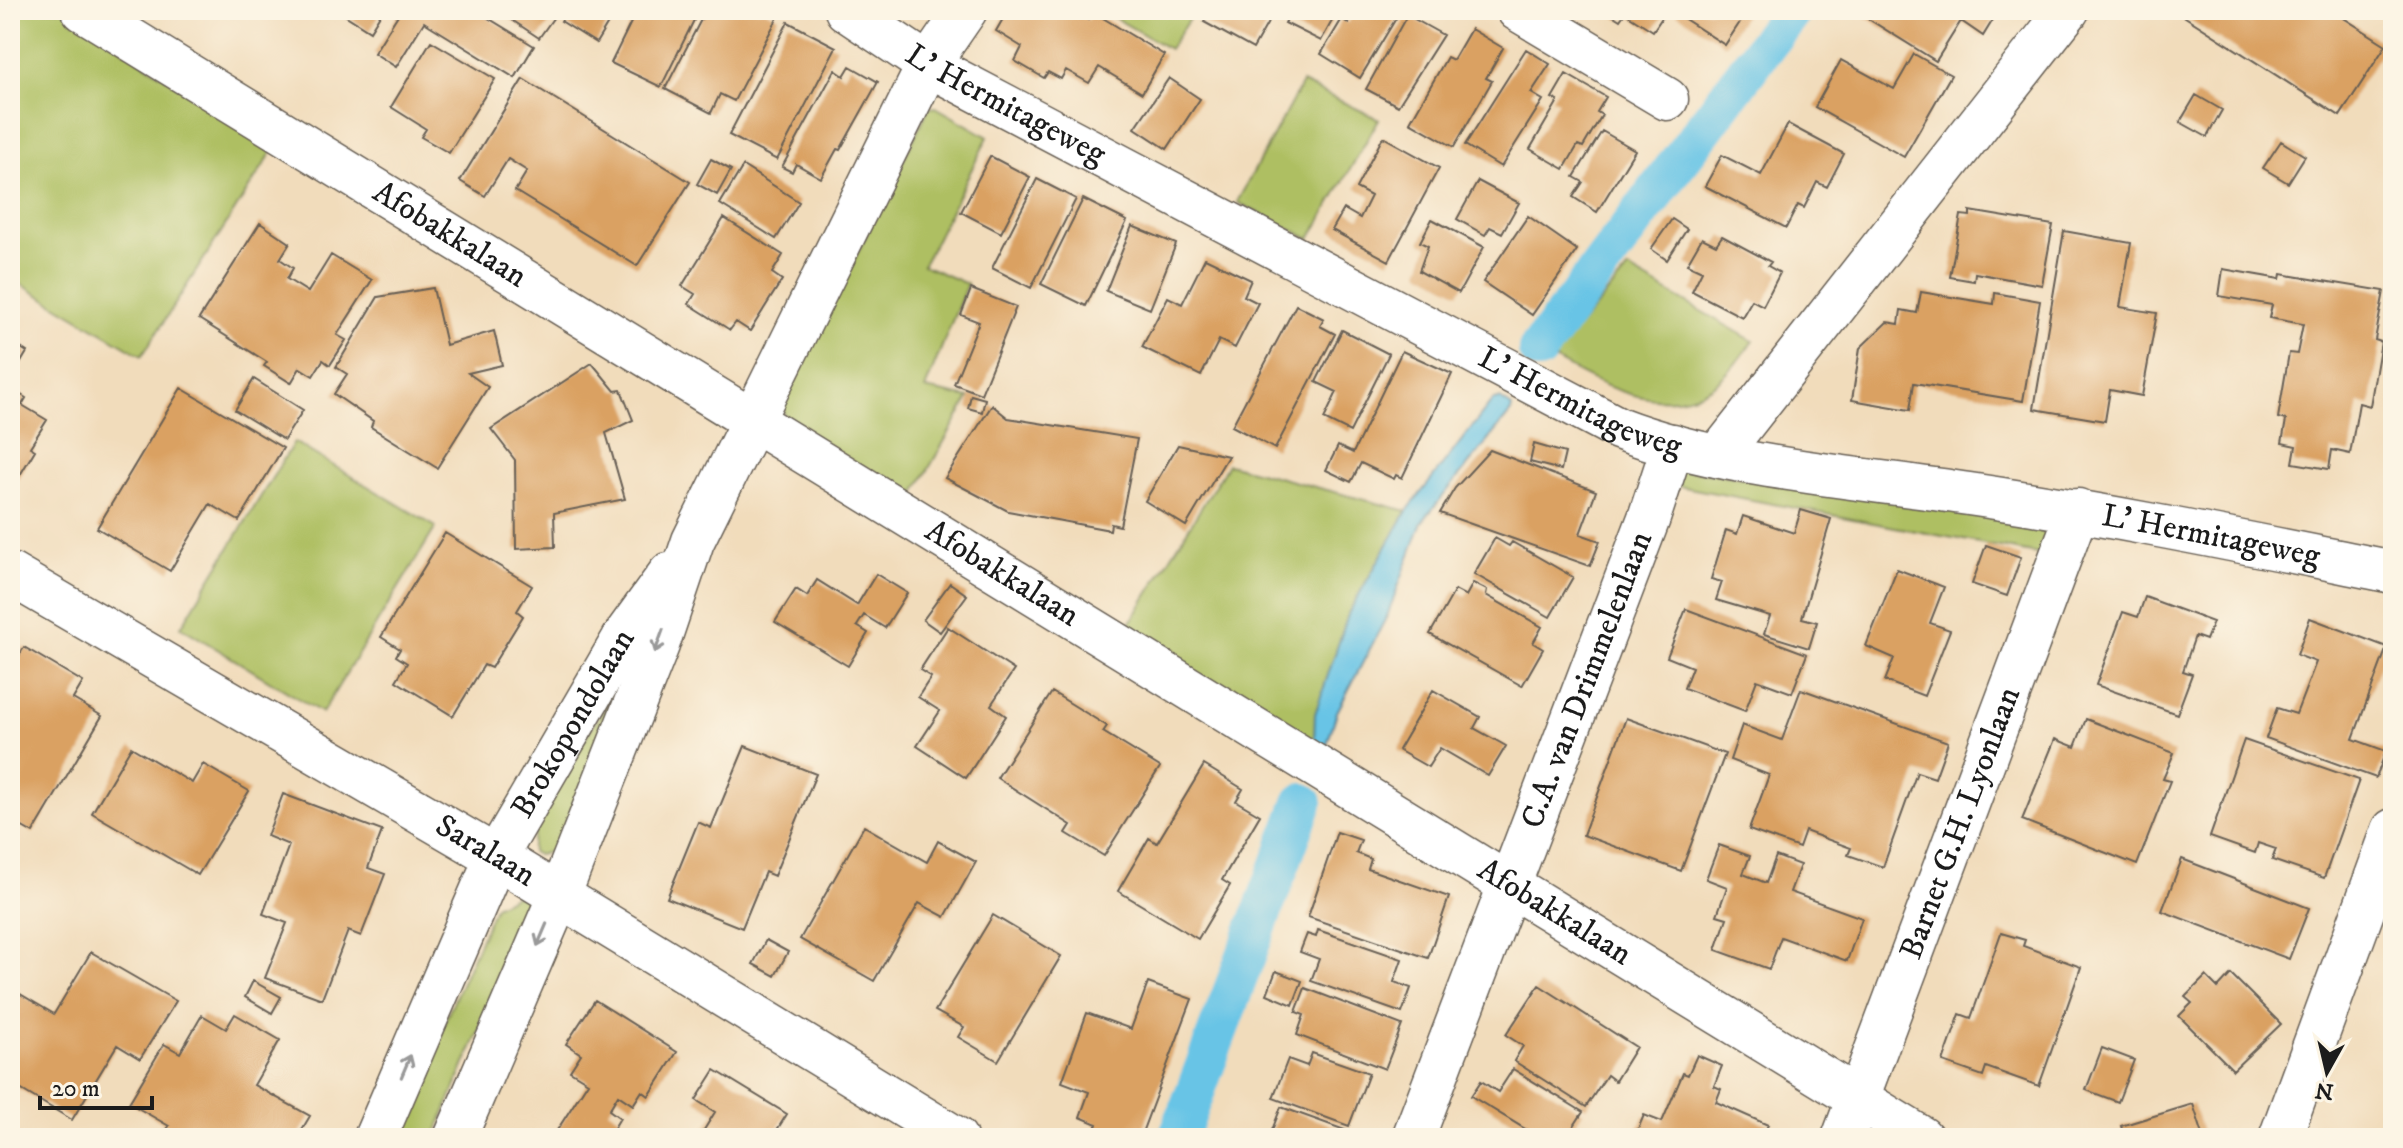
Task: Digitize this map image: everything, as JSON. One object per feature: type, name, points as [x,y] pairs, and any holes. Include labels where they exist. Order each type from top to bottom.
[{"type":"street","name":"Afobakkalaan","points":[[83,10],[1922,1138]]},
{"type":"street","name":"L' Hermitageweg","points":[[846,10],[928,65],[1618,428],[1718,456],[2078,510],[2393,572]]},
{"type":"street","name":"Brokopondolaan","points":[[455,1138],[559,896],[658,645],[693,541],[928,65],[966,10]]},
{"type":"street","points":[[1518,10],[1667,99]]},
{"type":"street","points":[[1718,456],[2068,10]]},
{"type":"street","name":"C.A. van Drimmelenlaan","points":[[1413,1138],[1649,518],[1673,445]]},
{"type":"street","name":"Barnet G.H. Lyonlaan","points":[[1843,1138],[2078,510]]},
{"type":"street","name":"Brokopondolaan","points":[[375,1138],[496,857],[627,632],[693,541]]},
{"type":"street","name":"Saralaan","points":[[10,574],[496,857],[956,1138]]},
{"type":"street","points":[[2280,1138],[2393,830]]},
{"type":"green space","points":[[10,10],[63,10],[274,149],[142,356],[10,278]]},
{"type":"green space","points":[[1101,10],[1195,10],[1169,49]]},
{"type":"green space","points":[[1302,83],[1379,119],[1310,239],[1237,202]]},
{"type":"green space","points":[[936,107],[988,137],[923,265],[967,284],[925,389],[969,398],[907,507],[785,416],[782,406],[929,108]]},
{"type":"green space","points":[[1628,269],[1753,341],[1729,371],[1711,387],[1692,396],[1650,398],[1608,387],[1552,358]]},
{"type":"green space","points":[[294,442],[436,527],[322,713],[181,627]]},
{"type":"green space","points":[[1228,464],[1407,511],[1349,612],[1314,742],[1123,635]]},
{"type":"green space","points":[[1679,469],[2043,520],[2050,533],[2048,556],[1678,486]]},
{"type":"green space","points":[[631,668],[557,845],[553,851],[538,855],[532,852],[534,836],[555,788]]},
{"type":"green space","points":[[516,895],[526,898],[528,908],[525,921],[434,1138],[394,1138],[495,906]]},
{"type":"water","points":[[1500,399],[1512,407],[1511,412],[1422,522],[1388,614],[1337,712],[1326,747],[1322,749],[1314,742],[1315,714],[1349,612],[1407,511],[1493,400]]},
{"type":"building","points":[[337,10],[383,10],[370,31]]},
{"type":"building","points":[[401,10],[475,10],[534,46],[515,78],[424,22],[396,67],[374,53]]},
{"type":"building","points":[[497,10],[550,10],[556,14],[539,38]]},
{"type":"building","points":[[568,10],[616,10],[596,43],[561,21]]},
{"type":"building","points":[[637,10],[699,10],[661,87],[611,63]]},
{"type":"building","points":[[706,10],[765,10],[778,17],[734,101],[720,94],[711,113],[665,89]]},
{"type":"building","points":[[1008,10],[1071,10],[1088,20],[1093,12],[1164,55],[1142,93],[1099,67],[1089,83],[1066,70],[1061,79],[1048,72],[1044,78],[1015,61],[1022,47],[996,31]]},
{"type":"building","points":[[1211,10],[1275,10],[1253,49],[1204,22]]},
{"type":"building","points":[[1292,10],[1338,10],[1321,41],[1285,23]]},
{"type":"building","points":[[1356,10],[1401,10],[1360,78],[1321,54],[1342,19],[1348,23]]},
{"type":"building","points":[[1604,10],[1667,10],[1653,31],[1625,13],[1620,20]]},
{"type":"building","points":[[1680,10],[1748,10],[1725,45],[1677,14]]},
{"type":"building","points":[[1854,10],[1999,10],[1983,36],[1961,21],[1936,61]]},
{"type":"building","points":[[2181,10],[2331,10],[2386,45],[2340,116],[2179,13]]},
{"type":"building","points":[[1407,15],[1443,35],[1398,106],[1366,89]]},
{"type":"building","points":[[788,22],[836,47],[777,160],[729,135]]},
{"type":"building","points":[[1471,29],[1503,48],[1486,78],[1492,81],[1454,147],[1410,122],[1447,57],[1453,60]]},
{"type":"building","points":[[431,41],[495,79],[449,153],[421,137],[426,129],[391,107]]},
{"type":"building","points":[[1526,49],[1550,64],[1531,93],[1543,100],[1501,167],[1465,145]]},
{"type":"building","points":[[1914,54],[1951,75],[1904,157],[1815,107],[1841,60],[1894,89]]},
{"type":"building","points":[[850,66],[878,82],[840,150],[837,149],[821,178],[796,164],[792,172],[782,167],[835,70],[844,76]]},
{"type":"building","points":[[1566,74],[1606,97],[1597,112],[1602,115],[1583,147],[1578,145],[1564,169],[1530,149],[1558,101],[1552,98]]},
{"type":"building","points":[[1169,78],[1200,99],[1167,149],[1135,128]]},
{"type":"building","points":[[523,79],[690,182],[637,266],[515,191],[527,171],[508,159],[485,196],[460,181]]},
{"type":"building","points":[[2196,95],[2222,110],[2207,137],[2180,122]]},
{"type":"building","points":[[1788,124],[1844,154],[1827,187],[1817,182],[1804,208],[1798,205],[1786,228],[1705,186],[1722,155],[1761,175]]},
{"type":"building","points":[[1602,131],[1635,150],[1597,212],[1573,197],[1583,182],[1574,177]]},
{"type":"building","points":[[1383,137],[1439,168],[1389,261],[1332,230],[1344,209],[1360,218],[1371,196],[1356,188]]},
{"type":"building","points":[[2281,141],[2305,156],[2288,183],[2263,168]]},
{"type":"building","points":[[990,156],[1030,177],[1001,233],[961,212]]},
{"type":"building","points":[[711,159],[731,170],[717,195],[697,184]]},
{"type":"building","points":[[743,166],[799,202],[776,239],[720,204]]},
{"type":"building","points":[[1037,179],[1076,199],[1031,288],[992,268]]},
{"type":"building","points":[[1478,181],[1519,203],[1502,233],[1490,227],[1485,235],[1457,219]]},
{"type":"building","points":[[1083,199],[1127,221],[1086,306],[1041,284]]},
{"type":"building","points":[[1970,211],[2053,225],[2042,285],[1975,273],[1974,281],[1950,277],[1961,215],[1970,216]]},
{"type":"building","points":[[1528,216],[1577,250],[1532,315],[1483,282]]},
{"type":"building","points":[[724,218],[783,255],[772,273],[782,280],[750,331],[736,322],[730,330],[689,304],[695,294],[682,286]]},
{"type":"building","points":[[1432,219],[1484,247],[1459,293],[1419,271],[1428,246],[1420,242]]},
{"type":"building","points":[[1672,219],[1687,229],[1667,260],[1651,249]]},
{"type":"building","points":[[260,223],[290,243],[280,259],[293,268],[287,279],[308,292],[331,255],[372,280],[337,335],[346,340],[330,365],[323,360],[313,376],[300,368],[291,383],[264,366],[267,362],[199,319]]},
{"type":"building","points":[[1132,226],[1176,244],[1150,309],[1106,291]]},
{"type":"building","points":[[2064,231],[2131,243],[2120,307],[2157,313],[2142,396],[2110,390],[2105,421],[2034,409]]},
{"type":"building","points":[[1722,236],[1771,262],[1768,266],[1780,273],[1763,306],[1752,300],[1742,317],[1692,291],[1702,271],[1687,264],[1702,238],[1716,245]]},
{"type":"building","points":[[1205,258],[1251,280],[1244,296],[1258,303],[1235,348],[1219,340],[1201,376],[1142,347],[1168,297],[1182,304]]},
{"type":"building","points":[[2223,269],[2280,279],[2281,274],[2384,291],[2375,340],[2381,342],[2370,406],[2359,403],[2350,454],[2332,450],[2329,469],[2293,463],[2296,446],[2282,443],[2286,420],[2278,418],[2289,353],[2297,354],[2303,324],[2269,318],[2272,305],[2219,296]]},
{"type":"building","points":[[433,288],[446,345],[494,331],[502,365],[468,373],[488,387],[437,468],[371,427],[373,421],[334,394],[347,374],[336,367],[378,297]]},
{"type":"building","points":[[971,289],[1016,307],[981,394],[954,384],[979,322],[961,315]]},
{"type":"building","points":[[1921,292],[1994,304],[1995,293],[2040,301],[2023,401],[1914,383],[1910,410],[1852,400],[1860,348],[1887,322],[1899,324],[1901,310],[1917,313]]},
{"type":"building","points":[[1296,305],[1324,319],[1320,326],[1335,334],[1275,449],[1232,426]]},
{"type":"building","points":[[1342,330],[1389,354],[1350,432],[1324,419],[1337,392],[1316,382]]},
{"type":"building","points":[[10,341],[27,352],[10,381]]},
{"type":"building","points":[[1402,351],[1452,374],[1402,478],[1396,475],[1394,479],[1361,463],[1351,482],[1326,470],[1338,446],[1353,453]]},
{"type":"building","points":[[592,363],[615,391],[621,390],[633,420],[606,433],[625,499],[554,513],[555,547],[516,549],[515,460],[491,429]]},
{"type":"building","points":[[254,379],[303,410],[284,440],[235,410]]},
{"type":"building","points":[[10,388],[26,398],[22,405],[47,420],[30,447],[35,450],[14,485],[10,483]]},
{"type":"building","points":[[181,388],[283,448],[239,521],[210,504],[170,571],[97,528]]},
{"type":"building","points":[[971,395],[985,399],[982,412],[968,408]]},
{"type":"building","points":[[992,405],[1008,418],[1137,439],[1120,526],[1111,524],[1110,530],[1008,511],[945,478]]},
{"type":"building","points":[[1534,444],[1565,453],[1561,470],[1530,462]]},
{"type":"building","points":[[1178,445],[1228,456],[1186,526],[1145,501]]},
{"type":"building","points":[[1490,450],[1596,491],[1580,534],[1600,541],[1590,566],[1440,513],[1455,488]]},
{"type":"building","points":[[1801,510],[1831,519],[1802,618],[1817,622],[1809,648],[1764,634],[1770,616],[1716,600],[1722,582],[1711,579],[1726,530],[1737,534],[1743,516],[1794,533]]},
{"type":"building","points":[[445,533],[532,586],[517,611],[523,616],[491,668],[484,665],[453,716],[396,681],[407,663],[396,656],[400,649],[381,637]]},
{"type":"building","points":[[1495,538],[1509,546],[1512,542],[1573,577],[1550,617],[1474,574]]},
{"type":"building","points":[[1986,545],[2021,557],[2007,596],[1972,584]]},
{"type":"building","points":[[1897,569],[1944,587],[1930,623],[1950,630],[1924,696],[1885,681],[1894,658],[1866,646]]},
{"type":"building","points":[[876,574],[907,593],[885,628],[864,615],[857,626],[868,633],[848,666],[775,622],[796,589],[807,596],[817,580],[857,605]]},
{"type":"building","points":[[950,583],[967,595],[940,632],[923,620]]},
{"type":"building","points":[[1473,583],[1487,590],[1486,595],[1542,627],[1533,643],[1543,649],[1522,686],[1430,634],[1455,590],[1466,596]]},
{"type":"building","points":[[2145,597],[2213,622],[2206,640],[2195,636],[2183,671],[2192,674],[2177,714],[2096,685],[2123,612],[2138,617]]},
{"type":"building","points":[[1686,609],[1807,654],[1792,693],[1757,680],[1745,711],[1684,688],[1692,667],[1667,657]]},
{"type":"building","points":[[2310,618],[2387,647],[2353,739],[2386,751],[2376,778],[2266,738],[2277,708],[2296,714],[2316,662],[2297,655]]},
{"type":"building","points":[[948,627],[1014,670],[991,705],[1006,716],[966,778],[917,746],[940,711],[918,697],[931,677],[920,670]]},
{"type":"building","points":[[24,647],[83,682],[73,699],[102,716],[33,833],[10,820],[10,671]]},
{"type":"building","points":[[1801,689],[1948,742],[1935,778],[1917,772],[1883,867],[1848,855],[1851,848],[1805,831],[1799,848],[1749,830],[1769,775],[1730,760],[1742,725],[1782,740]]},
{"type":"building","points":[[1433,690],[1480,717],[1474,728],[1506,746],[1488,776],[1440,748],[1428,767],[1398,750]]},
{"type":"building","points":[[1052,692],[1107,726],[1103,732],[1160,767],[1104,856],[1066,833],[1071,825],[997,778]]},
{"type":"building","points":[[1626,718],[1725,754],[1681,871],[1583,835]]},
{"type":"building","points":[[2086,719],[2174,753],[2163,779],[2170,781],[2137,865],[2022,820],[2055,739],[2075,747]]},
{"type":"building","points":[[2244,740],[2359,780],[2324,878],[2272,860],[2276,849],[2258,843],[2255,853],[2210,837]]},
{"type":"building","points":[[745,746],[816,774],[774,876],[765,872],[742,928],[667,898],[698,822],[711,828]]},
{"type":"building","points":[[131,747],[192,783],[203,764],[249,791],[198,875],[92,813]]},
{"type":"building","points":[[1204,765],[1243,789],[1236,801],[1260,815],[1222,880],[1230,885],[1198,939],[1118,891],[1149,838],[1157,843]]},
{"type":"building","points":[[283,794],[382,831],[368,868],[385,874],[361,936],[348,931],[322,999],[265,978],[287,923],[263,914],[289,845],[267,836]]},
{"type":"building","points":[[864,826],[927,862],[938,841],[976,862],[945,917],[919,903],[874,981],[800,939]]},
{"type":"building","points":[[1337,832],[1361,840],[1356,853],[1371,859],[1368,869],[1449,897],[1428,958],[1308,917]]},
{"type":"building","points":[[1719,845],[1750,856],[1743,874],[1766,883],[1776,856],[1800,865],[1790,892],[1862,918],[1847,961],[1781,937],[1769,969],[1716,950],[1727,918],[1717,915],[1727,887],[1706,879]]},
{"type":"building","points":[[2182,859],[2309,908],[2289,959],[2162,911]]},
{"type":"building","points":[[993,915],[1061,956],[998,1061],[958,1037],[964,1027],[935,1011]]},
{"type":"building","points":[[1318,930],[1402,959],[1394,982],[1411,988],[1402,1013],[1311,981],[1319,959],[1300,952],[1307,934],[1316,937]]},
{"type":"building","points":[[2001,933],[2025,940],[2023,946],[2081,967],[2039,1086],[1986,1067],[1983,1076],[1943,1062],[1960,1014],[1971,1018]]},
{"type":"building","points":[[766,940],[788,952],[775,976],[753,964]]},
{"type":"building","points":[[91,952],[176,1001],[140,1059],[117,1045],[72,1120],[10,1083],[10,988],[54,1014]]},
{"type":"building","points":[[1276,971],[1302,981],[1293,1005],[1267,994]]},
{"type":"building","points":[[2231,974],[2281,1024],[2233,1070],[2179,1016],[2192,1003],[2185,997],[2206,976],[2218,988]]},
{"type":"building","points":[[253,981],[281,997],[272,1013],[245,997]]},
{"type":"building","points":[[1148,983],[1192,999],[1140,1138],[1092,1138],[1097,1124],[1080,1117],[1089,1092],[1062,1082],[1087,1013],[1131,1029]]},
{"type":"building","points":[[1539,985],[1636,1047],[1615,1081],[1607,1075],[1586,1107],[1514,1061],[1523,1046],[1506,1035]]},
{"type":"building","points":[[1305,988],[1402,1025],[1385,1069],[1297,1035],[1304,1015],[1296,1012]]},
{"type":"building","points":[[595,1000],[677,1052],[649,1096],[642,1091],[633,1105],[618,1095],[609,1110],[620,1118],[608,1138],[558,1138],[554,1135],[588,1082],[570,1071],[581,1054],[566,1044]]},
{"type":"building","points":[[235,1014],[280,1040],[254,1085],[310,1116],[297,1138],[162,1138],[169,1126],[129,1103],[164,1044],[180,1053],[202,1015],[226,1029]]},
{"type":"building","points":[[2102,1048],[2134,1060],[2118,1102],[2086,1090]]},
{"type":"building","points":[[1312,1053],[1369,1073],[1349,1126],[1273,1098],[1288,1059],[1307,1066]]},
{"type":"building","points":[[1697,1055],[1722,1066],[1714,1086],[1721,1089],[1716,1102],[1768,1125],[1762,1138],[1634,1138],[1644,1115],[1662,1122],[1683,1073],[1688,1075]]},
{"type":"building","points":[[1513,1069],[1583,1112],[1566,1138],[1540,1138],[1471,1096],[1481,1081],[1498,1092]]},
{"type":"building","points":[[715,1070],[787,1114],[775,1133],[782,1138],[699,1138],[715,1112],[696,1100]]},
{"type":"building","points":[[2193,1104],[2204,1138],[2125,1138],[2121,1126]]},
{"type":"building","points":[[1281,1107],[1356,1134],[1354,1138],[1269,1138]]},
{"type":"waterway","points":[[1538,350],[1792,10]]},
{"type":"waterway","points":[[1178,1138],[1303,803]]}]
